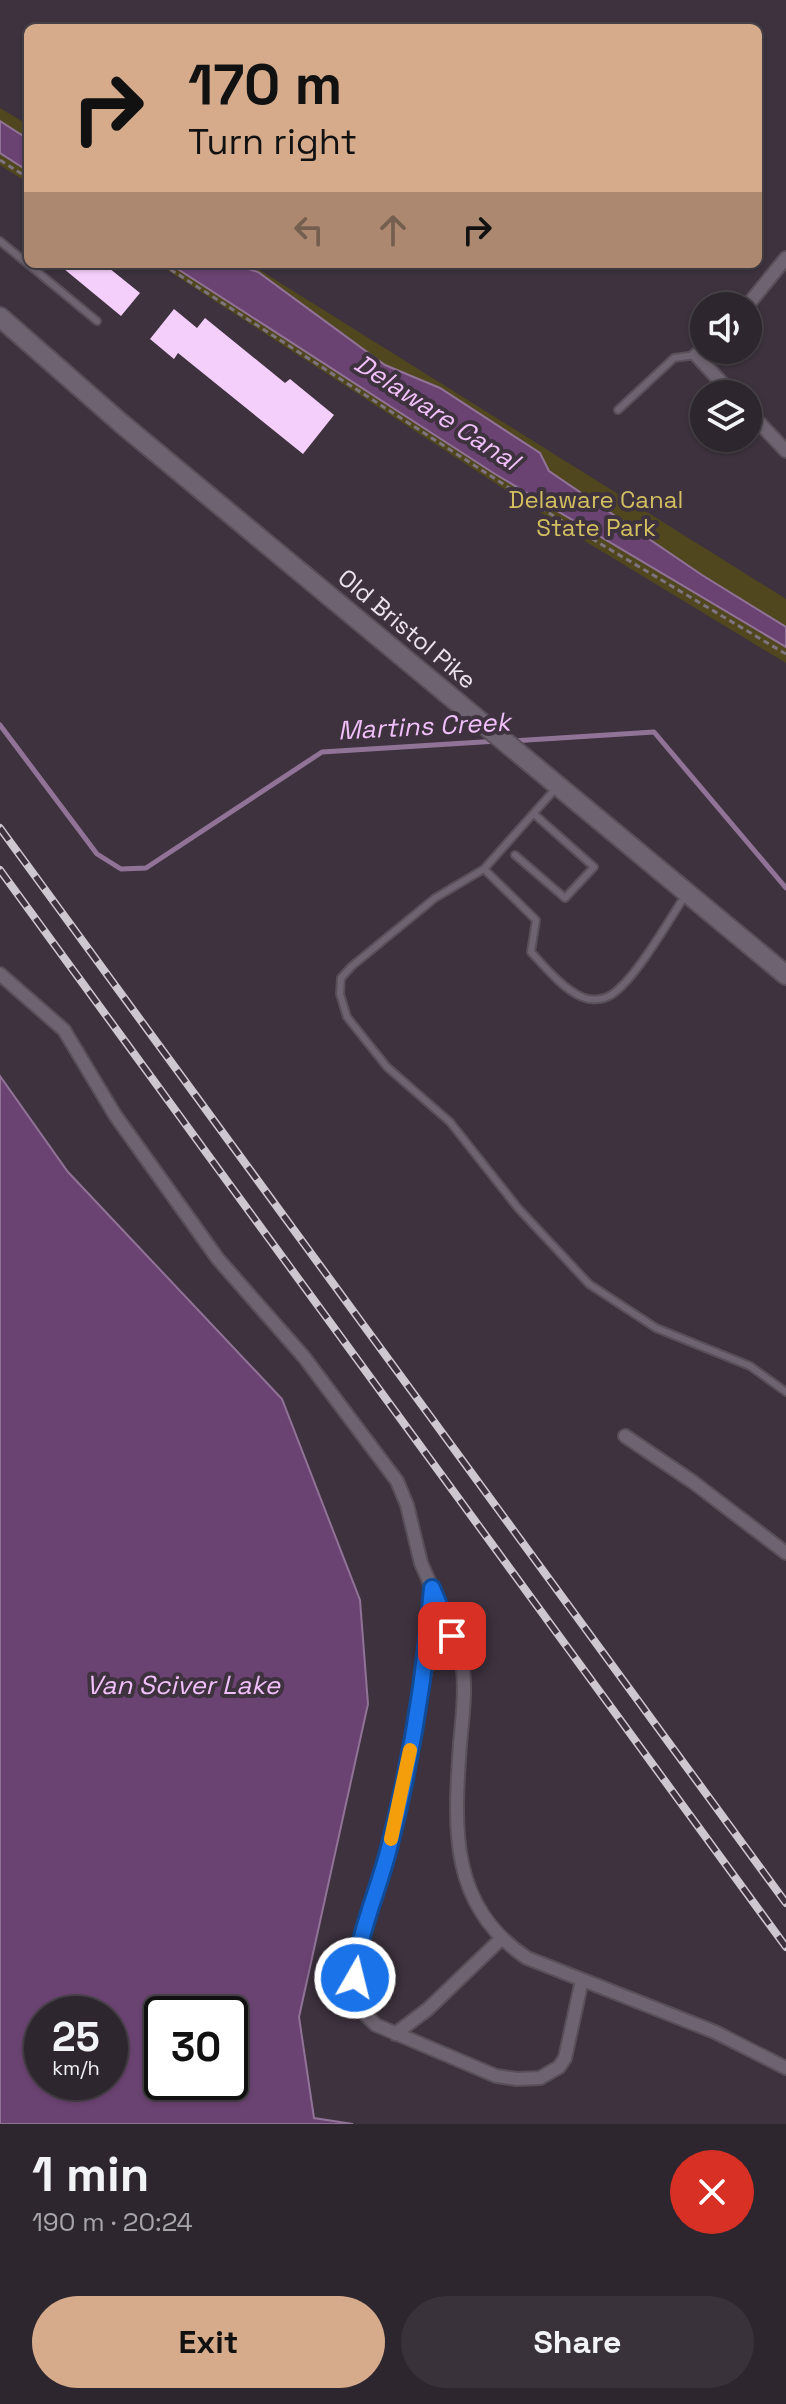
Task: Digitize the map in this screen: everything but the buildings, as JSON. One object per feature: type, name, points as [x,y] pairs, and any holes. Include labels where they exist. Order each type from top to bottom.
[{"type":"main road","name":"Old Bristol Pike","points":[[0,317],[122,424],[786,975]]},
{"type":"street","points":[[758,292],[786,258]]},
{"type":"street","points":[[762,426],[786,451]]},
{"type":"street","points":[[0,974],[64,1030],[115,1115],[218,1259],[304,1357],[397,1481],[432,1588],[463,1669],[458,1818],[462,1863],[471,1897],[479,1913],[501,1939],[527,1958],[715,2032],[786,2068]]},
{"type":"street","points":[[625,1436],[669,1465],[786,1553]]},
{"type":"street","points":[[432,1588],[427,1663],[405,1780],[389,1850],[357,1957],[355,1978],[364,2013],[376,2025],[496,2076],[540,2078],[559,2067],[565,2058],[582,1980]]},
{"type":"street","points":[[395,2034],[428,2009],[501,1939]]},
{"type":"lane","points":[[1,244],[24,262]]},
{"type":"lane","points":[[31,268],[97,321]]},
{"type":"lane","points":[[618,410],[674,358],[690,354]]},
{"type":"lane","points":[[559,785],[484,869],[435,898],[341,978],[340,994],[347,1017],[387,1067],[450,1122],[518,1208],[589,1284],[656,1328],[750,1366],[786,1392]]},
{"type":"lane","points":[[515,855],[565,898],[594,867],[534,814]]},
{"type":"lane","points":[[484,869],[536,920],[531,952],[581,997],[595,1000],[612,995],[641,962],[687,893]]},
{"type":"path","points":[[0,160],[24,175]]},
{"type":"path","points":[[168,268],[542,509],[786,654]]},
{"type":"green space","points":[[0,108],[24,123],[24,180],[0,165]]},
{"type":"green space","name":"Delaware Canal State Park","points":[[164,268],[256,268],[786,599],[786,663],[575,535]]},
{"type":"water","points":[[0,121],[24,136],[24,168],[0,153]]},
{"type":"water","name":"Delaware Canal","points":[[176,268],[245,268],[258,272],[385,365],[440,388],[540,453],[549,471],[702,575],[786,627],[786,647],[495,474]]},
{"type":"water","name":"Van Sciver Lake","points":[[0,1076],[68,1172],[282,1399],[360,1600],[368,1704],[299,2017],[314,2118],[353,2124],[0,2124]]},
{"type":"waterway","name":"Martins Creek","points":[[0,725],[97,854],[121,869],[146,868],[322,752],[498,741]]},
{"type":"waterway","name":"Martins Creek","points":[[512,741],[654,732],[786,888]]},
{"type":"railway","points":[[0,828],[786,1903]]},
{"type":"railway","points":[[0,870],[786,1947]]},
{"type":"slow traffic","points":[[391,1839],[410,1750]]},
{"type":"route","points":[[355,1978],[359,1943],[389,1850],[405,1780],[427,1663],[432,1588],[452,1636]]}]
